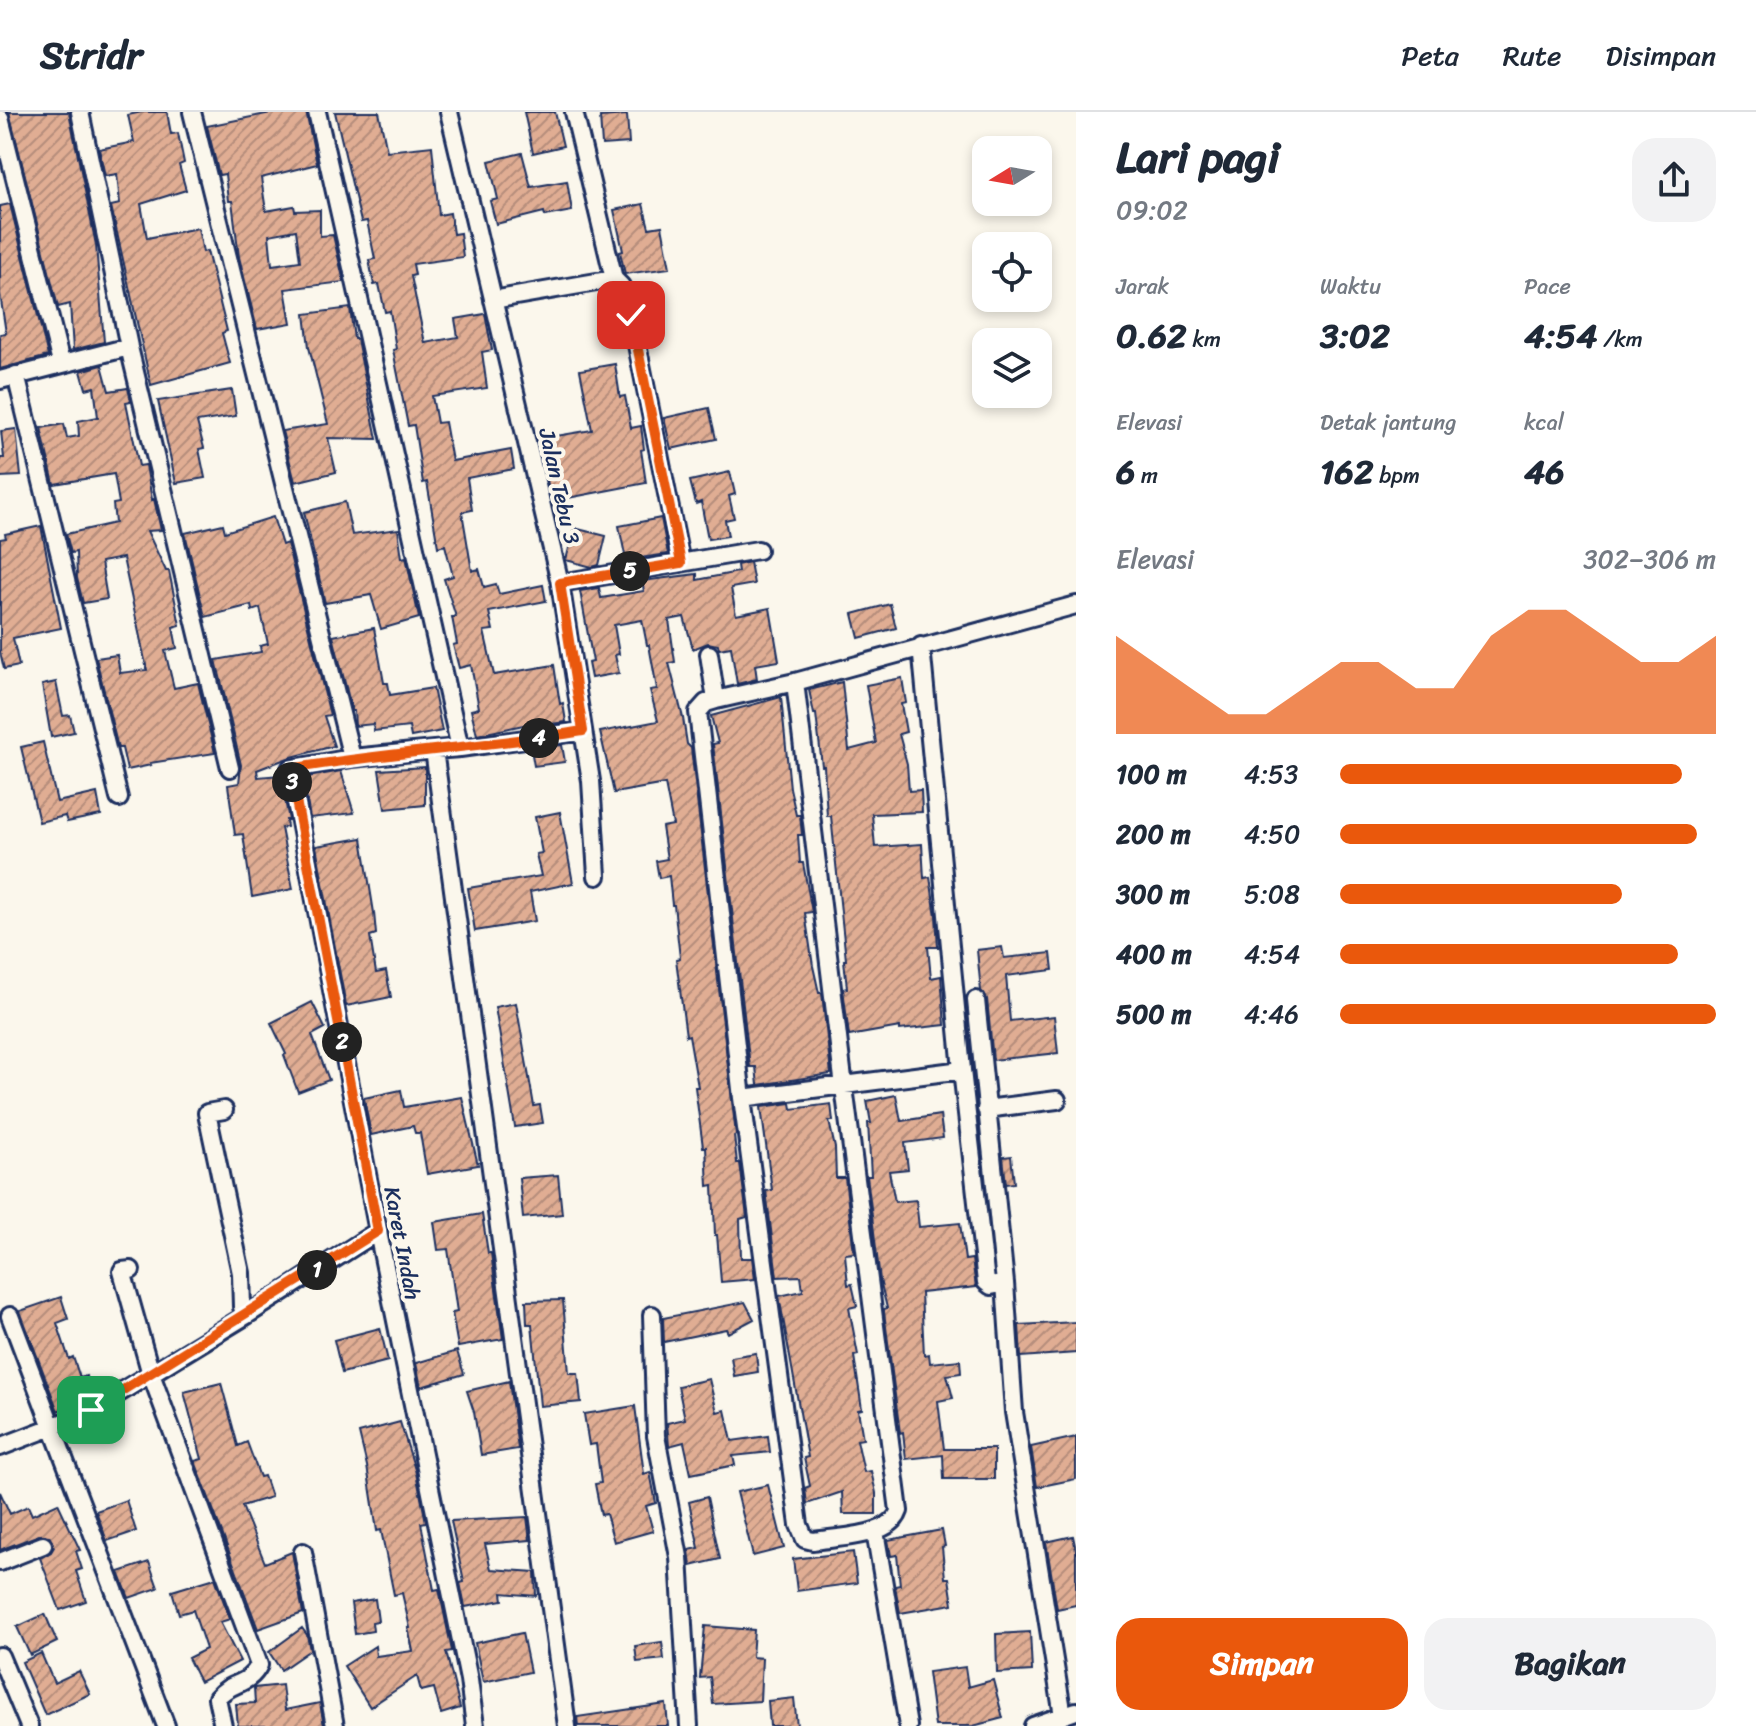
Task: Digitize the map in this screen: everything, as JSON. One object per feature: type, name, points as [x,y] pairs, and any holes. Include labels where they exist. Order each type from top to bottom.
[{"type":"street","points":[[80,112],[129,347],[230,768]]},
{"type":"street","points":[[192,112],[352,758],[460,748],[583,731]]},
{"type":"street","points":[[317,112],[460,748]]},
{"type":"street","name":"Jalan Tebu 3","points":[[449,112],[560,583],[591,781],[597,876]]},
{"type":"street","points":[[574,112],[614,279],[621,286],[631,315],[681,563]]},
{"type":"street","points":[[0,118],[61,363]]},
{"type":"street","points":[[493,300],[614,279]]},
{"type":"street","points":[[119,798],[8,377],[129,347]]},
{"type":"street","points":[[560,583],[758,550]]},
{"type":"street","points":[[795,682],[899,1511],[893,1524],[875,1531],[813,1541],[805,1539],[800,1533],[742,1098],[698,712],[706,703],[716,700],[795,682],[1076,605]]},
{"type":"street","points":[[921,646],[986,1282],[991,1286],[1005,1283]]},
{"type":"street","points":[[709,654],[716,700]]},
{"type":"street","points":[[434,750],[567,1726]]},
{"type":"street","name":"Karet Indah","points":[[352,758],[290,769],[378,1231],[466,1665],[475,1726]]},
{"type":"street","points":[[976,1000],[1005,1283],[1014,1412],[1070,1713],[1033,1726]]},
{"type":"street","points":[[742,1098],[962,1070]]},
{"type":"street","points":[[986,1109],[1057,1100]]},
{"type":"street","points":[[224,1110],[207,1113],[241,1273],[242,1307],[247,1315]]},
{"type":"street","points":[[0,1447],[91,1410],[378,1231]]},
{"type":"street","points":[[131,1270],[122,1271],[151,1374],[252,1639],[259,1665],[253,1676],[221,1692],[217,1698],[220,1718]]},
{"type":"street","points":[[652,1315],[656,1436],[664,1491],[679,1557],[689,1726]]},
{"type":"street","points":[[10,1316],[166,1726]]},
{"type":"street","points":[[875,1531],[908,1726]]},
{"type":"street","points":[[0,1562],[43,1545]]},
{"type":"street","points":[[303,1552],[335,1726]]},
{"type":"street","points":[[0,1656],[29,1726]]},
{"type":"building","points":[[9,112],[69,112],[96,245],[104,342],[73,350],[70,304],[58,307]]},
{"type":"building","points":[[167,112],[171,134],[178,133],[184,163],[179,165],[186,190],[141,204],[147,238],[198,228],[203,252],[207,251],[227,331],[222,333],[230,363],[151,385],[111,206],[120,204],[117,174],[105,176],[99,149],[134,142],[128,115]]},
{"type":"building","points":[[276,112],[306,112],[317,164],[261,178],[266,211],[294,206],[295,211],[320,210],[320,236],[333,235],[344,282],[285,289],[291,323],[257,329],[239,257],[232,201],[228,201],[225,174],[219,175],[207,126]],"holes":[[[296,230],[300,261],[272,265],[269,235]]]},
{"type":"building","points":[[335,112],[379,112],[387,151],[432,146],[439,215],[450,213],[453,234],[460,233],[463,257],[413,264],[415,275],[411,276],[425,343],[458,337],[455,319],[485,314],[492,350],[482,352],[487,388],[432,396],[437,423],[445,422],[452,461],[511,450],[514,469],[467,478],[472,510],[462,512],[472,571],[479,569],[484,587],[496,584],[499,594],[543,585],[546,601],[489,612],[493,630],[484,631],[494,675],[554,665],[566,722],[528,727],[528,724],[477,735],[471,710],[479,708],[471,665],[459,668],[453,645],[457,644],[452,617],[456,617],[444,579],[453,576],[445,545],[438,547],[414,425],[408,426],[393,350],[396,349],[390,311],[385,312],[379,284],[374,285],[369,260],[375,259],[367,221],[361,222]]},
{"type":"building","points":[[524,112],[555,112],[563,146],[533,153]]},
{"type":"building","points":[[627,115],[629,143],[602,145],[600,117]]},
{"type":"building","points":[[522,153],[531,187],[567,181],[572,211],[545,216],[544,212],[496,224],[490,201],[498,199],[489,161]]},
{"type":"building","points":[[10,204],[48,356],[0,369],[0,334],[6,333],[0,294],[0,206]]},
{"type":"building","points":[[643,204],[649,228],[662,226],[670,268],[625,274],[614,210]]},
{"type":"building","points":[[350,308],[377,439],[328,438],[336,472],[295,482],[282,431],[328,424],[309,347],[305,314]]},
{"type":"building","points":[[615,364],[620,397],[625,396],[631,428],[641,426],[646,483],[552,501],[544,468],[555,466],[550,437],[592,430],[580,370]]},
{"type":"building","points":[[102,365],[109,391],[128,388],[131,401],[126,402],[139,466],[146,465],[161,530],[147,531],[166,571],[169,571],[180,625],[173,627],[177,648],[165,651],[174,688],[198,683],[215,753],[150,763],[127,770],[122,748],[118,748],[96,658],[117,655],[120,673],[147,670],[123,558],[101,562],[107,599],[83,603],[77,578],[76,552],[71,553],[66,534],[115,523],[113,504],[119,503],[114,474],[54,484],[41,428],[64,424],[67,438],[79,436],[78,421],[98,417],[94,387],[86,389],[81,371]]},
{"type":"building","points":[[232,390],[236,416],[197,422],[204,448],[199,449],[205,478],[176,483],[158,401]]},
{"type":"building","points":[[709,408],[716,439],[671,449],[664,418]]},
{"type":"building","points":[[16,429],[21,476],[0,477],[0,458],[4,458],[1,431]]},
{"type":"building","points":[[730,472],[735,494],[729,496],[734,518],[725,520],[728,536],[708,539],[701,502],[696,504],[690,481]]},
{"type":"building","points":[[345,502],[352,535],[398,529],[402,558],[406,557],[419,618],[381,629],[371,595],[325,603],[304,512]]},
{"type":"building","points":[[273,517],[282,545],[287,543],[330,715],[324,716],[334,746],[257,770],[258,777],[280,775],[289,820],[286,820],[287,827],[281,828],[293,889],[252,897],[243,834],[235,835],[228,785],[239,783],[241,765],[216,660],[261,652],[260,646],[268,644],[260,608],[252,611],[251,605],[205,617],[185,533],[223,524],[225,532]]},
{"type":"building","points":[[661,518],[668,554],[626,560],[619,526]]},
{"type":"building","points":[[41,526],[61,628],[13,638],[19,666],[4,669],[0,652],[0,539],[6,538],[5,534]]},
{"type":"building","points":[[574,528],[606,536],[599,565],[592,567],[566,560]]},
{"type":"building","points":[[750,562],[754,584],[731,588],[736,615],[770,608],[779,661],[755,665],[757,679],[737,684],[731,647],[719,649],[718,645],[708,643],[693,649],[684,617],[669,620],[675,662],[669,663],[687,744],[691,748],[737,1163],[740,1163],[747,1217],[740,1219],[741,1258],[752,1258],[755,1279],[721,1282],[713,1185],[708,1186],[706,1147],[703,1147],[695,1087],[698,1087],[689,1035],[686,1036],[676,959],[680,958],[674,905],[669,876],[659,878],[656,861],[667,859],[662,827],[673,825],[665,784],[614,793],[600,732],[658,721],[650,690],[657,689],[649,645],[642,620],[614,625],[619,673],[591,678],[588,663],[593,662],[580,591],[599,588],[601,598],[644,591],[642,581],[697,574],[697,580],[738,572],[737,565]]},
{"type":"building","points":[[890,604],[896,628],[859,638],[853,614]]},
{"type":"building","points":[[374,628],[384,683],[388,683],[390,695],[433,688],[442,731],[411,737],[409,727],[374,731],[373,724],[355,726],[354,711],[333,636]]},
{"type":"building","points":[[902,678],[906,703],[901,704],[906,732],[899,734],[907,764],[909,791],[921,790],[922,812],[872,814],[875,847],[922,844],[924,878],[930,877],[936,916],[938,947],[928,947],[931,978],[941,976],[945,1025],[900,1030],[900,1027],[849,1036],[843,989],[847,988],[846,960],[831,816],[827,816],[824,766],[809,690],[842,682],[849,750],[876,743],[866,685]]},
{"type":"building","points":[[56,682],[63,716],[70,715],[74,732],[51,737],[42,685]]},
{"type":"building","points":[[781,697],[790,788],[796,815],[800,815],[800,863],[803,863],[812,912],[805,913],[813,966],[819,993],[822,993],[831,1074],[758,1085],[756,1067],[750,1067],[713,744],[718,743],[711,716]]},
{"type":"building","points":[[43,742],[57,802],[97,793],[101,815],[67,822],[65,816],[39,822],[21,747]]},
{"type":"building","points":[[562,745],[565,762],[534,766],[531,749]]},
{"type":"building","points":[[425,767],[425,805],[385,809],[379,770]]},
{"type":"building","points":[[341,771],[354,813],[310,818],[303,778]]},
{"type":"building","points":[[560,812],[573,883],[530,892],[535,921],[475,931],[468,888],[541,876],[536,854],[542,853],[535,817]]},
{"type":"building","points":[[362,838],[374,913],[376,934],[370,936],[376,973],[386,971],[391,997],[346,1006],[316,846]]},
{"type":"building","points":[[1002,947],[1004,958],[1051,953],[1053,970],[1006,976],[1010,1021],[1054,1016],[1058,1053],[993,1060],[987,999],[981,991],[977,950]]},
{"type":"building","points":[[312,1002],[325,1028],[312,1035],[329,1080],[298,1092],[286,1054],[271,1023]]},
{"type":"building","points":[[516,1003],[534,1106],[540,1105],[543,1123],[515,1127],[495,1007]]},
{"type":"building","points":[[401,1090],[404,1107],[462,1097],[478,1165],[427,1174],[420,1133],[415,1133],[413,1126],[371,1135],[364,1098]]},
{"type":"building","points":[[896,1095],[901,1121],[940,1115],[943,1138],[905,1143],[908,1169],[889,1171],[895,1202],[916,1200],[919,1227],[960,1223],[965,1260],[972,1259],[976,1287],[921,1293],[924,1355],[929,1354],[930,1363],[960,1360],[961,1373],[947,1375],[953,1398],[938,1401],[944,1449],[994,1449],[994,1479],[944,1479],[943,1455],[906,1459],[867,1176],[871,1176],[868,1123],[871,1123],[867,1101]]},
{"type":"building","points":[[791,1103],[792,1109],[831,1104],[833,1121],[829,1121],[835,1148],[836,1178],[845,1178],[854,1253],[845,1254],[848,1285],[852,1284],[857,1306],[849,1308],[858,1355],[854,1356],[862,1409],[858,1410],[863,1439],[857,1440],[864,1472],[871,1471],[876,1493],[876,1514],[843,1514],[842,1492],[807,1504],[805,1488],[810,1486],[804,1458],[808,1457],[779,1296],[803,1291],[801,1276],[777,1277],[766,1191],[772,1190],[761,1107]]},
{"type":"building","points":[[1011,1156],[1014,1183],[1006,1184],[1003,1157]]},
{"type":"building","points":[[558,1175],[562,1214],[523,1218],[519,1178]]},
{"type":"building","points":[[482,1214],[488,1253],[491,1253],[503,1339],[458,1347],[452,1313],[457,1312],[448,1249],[438,1250],[434,1222]]},
{"type":"building","points":[[61,1297],[68,1319],[57,1323],[69,1359],[73,1357],[80,1378],[86,1376],[92,1396],[58,1411],[20,1311]]},
{"type":"building","points":[[563,1300],[569,1373],[578,1373],[581,1402],[540,1406],[532,1324],[527,1324],[526,1301]]},
{"type":"building","points":[[745,1302],[754,1319],[728,1333],[726,1329],[664,1342],[663,1318]]},
{"type":"building","points":[[1076,1322],[1076,1353],[1021,1357],[1019,1325]]},
{"type":"building","points":[[380,1328],[388,1361],[342,1373],[334,1340]]},
{"type":"building","points":[[457,1351],[464,1374],[421,1387],[416,1363]]},
{"type":"building","points":[[756,1353],[758,1372],[734,1376],[731,1357]]},
{"type":"building","points":[[709,1379],[717,1412],[725,1410],[732,1441],[768,1436],[770,1452],[733,1456],[735,1465],[691,1474],[684,1442],[669,1446],[667,1423],[685,1419],[678,1386]]},
{"type":"building","points":[[509,1381],[518,1449],[481,1455],[467,1391]]},
{"type":"building","points":[[221,1383],[238,1446],[247,1442],[271,1497],[242,1506],[265,1563],[292,1552],[303,1613],[258,1629],[195,1461],[202,1459],[184,1392]]},
{"type":"building","points":[[635,1406],[644,1474],[650,1472],[656,1503],[646,1506],[653,1531],[614,1542],[606,1514],[601,1515],[595,1484],[601,1483],[596,1444],[589,1445],[584,1414]]},
{"type":"building","points":[[400,1422],[416,1473],[426,1522],[421,1523],[434,1590],[439,1589],[452,1651],[446,1652],[460,1708],[441,1714],[434,1688],[421,1691],[417,1676],[370,1707],[344,1666],[375,1646],[376,1656],[413,1651],[402,1593],[394,1595],[381,1530],[377,1531],[359,1433]]},
{"type":"building","points":[[1076,1437],[1076,1479],[1037,1487],[1031,1447]]},
{"type":"building","points":[[768,1485],[784,1548],[753,1556],[737,1492]]},
{"type":"building","points":[[0,1492],[10,1514],[28,1506],[32,1515],[58,1503],[80,1550],[76,1551],[82,1569],[76,1571],[86,1601],[60,1610],[40,1558],[54,1547],[49,1536],[39,1535],[0,1550]]},
{"type":"building","points":[[707,1497],[720,1559],[691,1566],[689,1550],[699,1548],[689,1502]]},
{"type":"building","points":[[126,1500],[136,1531],[107,1541],[96,1511]]},
{"type":"building","points":[[527,1517],[530,1540],[485,1544],[491,1569],[535,1572],[536,1596],[502,1593],[503,1600],[465,1607],[460,1583],[464,1582],[451,1521]]},
{"type":"building","points":[[942,1530],[945,1578],[949,1578],[953,1604],[900,1613],[895,1586],[900,1585],[897,1555],[891,1556],[888,1540]]},
{"type":"building","points":[[1073,1536],[1076,1605],[1057,1609],[1046,1542]]},
{"type":"building","points":[[853,1552],[857,1583],[797,1591],[793,1559]]},
{"type":"building","points":[[149,1562],[158,1588],[129,1598],[119,1572]]},
{"type":"building","points":[[215,1578],[230,1619],[220,1622],[240,1661],[200,1682],[188,1658],[206,1649],[193,1610],[179,1614],[172,1591]]},
{"type":"building","points":[[375,1599],[378,1621],[372,1622],[373,1631],[355,1634],[351,1603]]},
{"type":"building","points":[[45,1614],[57,1642],[30,1655],[17,1627]]},
{"type":"building","points":[[705,1626],[754,1630],[752,1657],[762,1658],[760,1701],[713,1704],[710,1677],[700,1678]]},
{"type":"building","points":[[302,1628],[310,1650],[281,1670],[269,1652]]},
{"type":"building","points":[[1030,1632],[1032,1671],[997,1673],[996,1634]]},
{"type":"building","points":[[522,1633],[530,1672],[483,1682],[475,1643]]},
{"type":"building","points":[[662,1642],[664,1659],[637,1662],[635,1646]]},
{"type":"building","points":[[41,1653],[54,1683],[79,1671],[90,1694],[45,1715],[22,1662]]},
{"type":"building","points":[[965,1667],[968,1687],[993,1680],[1003,1718],[973,1726],[935,1726],[928,1672]]},
{"type":"building","points":[[282,1685],[285,1710],[320,1703],[324,1726],[238,1726],[236,1704],[255,1703],[254,1688]]},
{"type":"building","points":[[794,1698],[797,1726],[770,1726],[768,1701]]},
{"type":"building","points":[[666,1704],[668,1726],[578,1726],[577,1717]]},
{"type":"route","points":[[91,1410],[378,1231],[290,769],[352,758],[512,743],[583,731],[560,583],[681,563],[631,315]]}]
